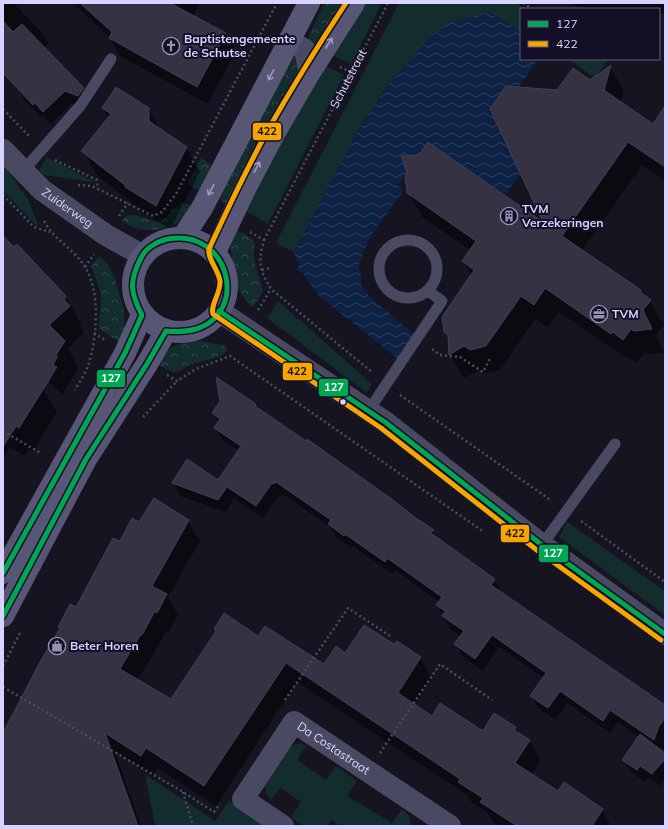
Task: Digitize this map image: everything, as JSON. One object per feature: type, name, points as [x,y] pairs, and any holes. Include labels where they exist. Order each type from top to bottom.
[{"type":"main road","points":[[183,237],[202,208],[309,3]]},
{"type":"main road","points":[[214,252],[275,132],[310,72],[354,3]]},
{"type":"main road","points":[[183,237],[200,242],[214,252],[223,266],[227,281],[226,297],[219,311],[209,322],[196,330],[181,333],[166,331],[153,324],[142,315],[133,296],[133,274],[142,255],[153,245],[168,238],[183,237]]},
{"type":"main road","points":[[3,573],[125,352],[142,315]]},
{"type":"main road","points":[[3,616],[86,459],[147,364],[166,331]]},
{"type":"street","points":[[289,40],[305,50],[310,72]]},
{"type":"street","name":"Zuiderweg","points":[[3,150],[42,190],[106,235],[142,255]]},
{"type":"street","points":[[219,311],[369,410],[542,545],[665,634]]},
{"type":"street","name":"Da Costastraat","points":[[243,799],[294,722],[368,771],[437,822]]},
{"type":"street","points":[[243,799],[283,826]]},
{"type":"lane","points":[[23,171],[81,105],[111,60]]},
{"type":"lane","points":[[412,239],[429,247],[435,255],[438,265],[438,274],[434,284],[428,291],[420,296],[410,298],[400,297],[392,293],[384,286],[380,278],[379,268],[381,258],[393,243],[412,239]]},
{"type":"lane","points":[[369,410],[442,301],[428,291]]},
{"type":"lane","points":[[542,545],[615,444]]},
{"type":"path","points":[[99,190],[153,216],[162,212],[176,194],[277,3]]},
{"type":"path","name":"Schutstraat","points":[[262,270],[260,266],[264,240],[388,3]]},
{"type":"path","points":[[176,194],[202,208]]},
{"type":"path","points":[[3,195],[34,227],[50,232]]},
{"type":"path","points":[[230,221],[264,240]]},
{"type":"path","points":[[85,267],[93,285],[95,304],[94,333],[125,352]]},
{"type":"path","points":[[270,268],[262,270],[271,289],[398,394],[665,582]]},
{"type":"path","points":[[416,339],[440,355],[460,357],[483,372],[491,357]]},
{"type":"path","points":[[140,420],[177,380],[196,369],[230,356],[488,535]]},
{"type":"path","points":[[147,364],[177,380]]},
{"type":"path","points":[[3,431],[47,457]]},
{"type":"path","points":[[294,722],[284,701],[348,608],[390,636]]},
{"type":"path","points":[[3,666],[21,632]]},
{"type":"path","points":[[368,771],[440,664],[492,700]]},
{"type":"path","points":[[3,687],[214,812],[224,798],[243,799]]},
{"type":"path","points":[[182,792],[193,826]]},
{"type":"green space","points":[[324,3],[342,3],[317,44],[307,40]]},
{"type":"green space","points":[[361,3],[382,3],[351,64],[331,55]]},
{"type":"green space","points":[[399,3],[517,3],[524,8],[520,8],[520,30],[488,12],[390,83],[360,127],[294,252],[276,243]]},
{"type":"green space","points":[[296,52],[303,71],[227,205],[217,197]]},
{"type":"green space","points":[[569,60],[606,60],[607,61],[595,78]]},
{"type":"green space","points":[[324,65],[344,75],[268,224],[242,209]]},
{"type":"green space","points":[[47,157],[93,181],[44,175],[39,170]]},
{"type":"green space","points":[[201,158],[213,166],[203,193],[187,184]]},
{"type":"green space","points":[[3,164],[27,198],[38,224],[37,226],[3,191]]},
{"type":"green space","points":[[181,203],[190,205],[192,209],[183,220],[169,227],[148,230],[128,225],[122,221],[127,215],[135,215],[156,222],[167,217],[173,209]]},
{"type":"green space","points":[[235,230],[254,240],[254,256],[263,291],[252,307],[248,304],[238,289],[235,276],[230,246]]},
{"type":"green space","points":[[99,256],[108,264],[115,279],[123,306],[125,321],[120,343],[98,328],[101,293],[91,266]]},
{"type":"green space","points":[[278,301],[372,384],[367,393],[267,318]]},
{"type":"green space","points":[[198,340],[226,346],[227,351],[221,356],[187,366],[178,372],[170,371],[154,363],[165,351],[179,344]]},
{"type":"green space","points":[[567,522],[665,591],[665,615],[559,537]]},
{"type":"green space","points":[[301,743],[306,746],[297,760],[326,780],[336,766],[357,781],[347,796],[392,823],[402,809],[409,816],[411,826],[339,826],[332,820],[327,826],[304,826],[291,817],[301,802],[280,788],[271,800],[266,793],[266,784],[291,747]]},
{"type":"green space","points":[[145,774],[215,821],[229,801],[265,826],[155,826]]},
{"type":"water","points":[[489,12],[520,30],[520,60],[537,60],[519,87],[506,86],[490,109],[520,174],[505,195],[428,142],[398,185],[404,190],[370,237],[359,263],[362,288],[373,300],[415,335],[398,359],[318,295],[304,274],[297,270],[299,264],[294,252],[360,127],[390,83],[430,37],[450,23]]},
{"type":"building","name":"Baptistengemeente de Schutse","points":[[80,3],[170,3],[226,33],[197,87],[109,38],[112,32]]},
{"type":"building","points":[[3,21],[13,32],[22,24],[84,88],[78,96],[65,91],[43,112],[35,103],[33,105],[3,73]]},
{"type":"building","name":"TVM Verzekeringen","points":[[611,65],[604,90],[653,124],[665,106],[665,167],[628,142],[562,236],[641,290],[640,292],[651,300],[643,310],[652,329],[634,331],[631,329],[623,340],[613,332],[611,334],[545,288],[534,305],[521,296],[486,346],[470,350],[464,346],[449,355],[448,335],[444,332],[442,317],[474,270],[462,261],[476,241],[407,193],[405,176],[407,172],[401,156],[419,155],[428,142],[543,222],[490,109],[506,86],[557,90],[573,68],[590,80]]},
{"type":"building","points":[[116,87],[149,108],[149,121],[187,147],[156,206],[125,187],[125,185],[81,151],[111,114],[102,108]]},
{"type":"building","points":[[3,236],[14,247],[17,244],[66,296],[64,300],[70,306],[49,325],[65,341],[56,355],[57,357],[53,365],[57,367],[19,428],[16,426],[3,447]]},
{"type":"building","points":[[216,377],[306,441],[307,439],[434,530],[431,533],[495,579],[491,585],[665,705],[665,718],[659,726],[654,740],[610,710],[603,721],[560,691],[548,708],[530,696],[546,673],[492,635],[475,659],[454,644],[464,631],[442,616],[445,611],[436,605],[442,597],[387,558],[385,562],[345,534],[344,536],[328,524],[331,520],[276,482],[274,484],[272,483],[256,506],[227,487],[218,500],[172,483],[187,459],[218,480],[241,446],[214,428],[220,419],[212,413],[220,401]]},
{"type":"building","points":[[154,498],[189,520],[152,586],[167,594],[157,613],[155,611],[142,635],[141,634],[120,669],[171,699],[216,631],[214,629],[224,613],[258,636],[265,626],[324,664],[336,646],[345,653],[364,625],[394,644],[397,641],[421,657],[398,693],[432,716],[440,703],[483,731],[494,713],[516,727],[514,730],[530,740],[515,763],[558,791],[564,782],[603,809],[592,826],[517,826],[480,802],[483,798],[458,782],[460,779],[286,663],[204,786],[146,748],[141,756],[105,733],[138,826],[3,826],[3,733],[40,662],[60,628],[58,627],[70,604],[76,607],[113,538],[120,541],[132,518],[139,522]]},
{"type":"building","points":[[640,734],[665,753],[665,759],[652,774],[640,766],[637,770],[622,760]]},
{"type":"transit line","name":"422","points":[[346,3],[306,65],[269,128],[209,249],[210,256],[220,281],[219,290],[212,310],[213,314],[381,428],[538,551],[661,640]]},
{"type":"transit line","name":"127","points":[[3,573],[125,353],[142,315],[135,300],[132,286],[134,273],[143,254],[160,241],[168,239],[189,239],[206,246],[218,258],[225,274],[227,290],[223,306],[213,320],[196,329],[181,332],[166,331],[147,364],[86,459],[3,616]]},
{"type":"transit line","name":"127","points":[[219,311],[385,422],[542,545],[665,634]]},
{"type":"place","name":"Baptistengemeente de Schutse","points":[[171,46]]},
{"type":"place","name":"TVM Verzekeringen","points":[[509,216]]},
{"type":"place","name":"TVM","points":[[599,314]]},
{"type":"place","name":"Beter Horen","points":[[57,646]]}]
